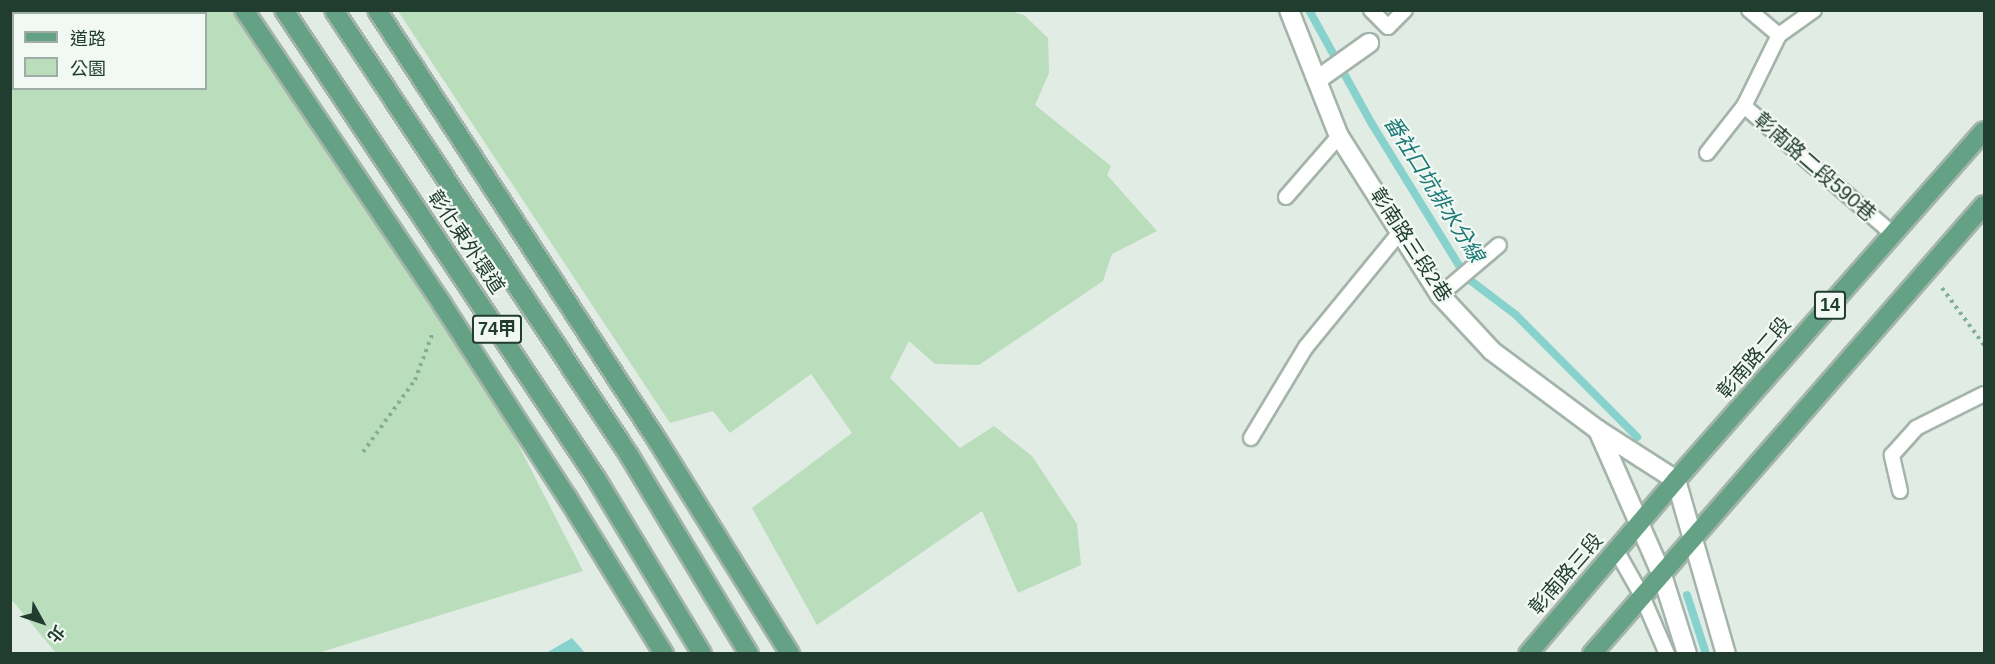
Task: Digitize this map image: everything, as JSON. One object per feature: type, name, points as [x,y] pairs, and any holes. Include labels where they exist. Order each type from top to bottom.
[{"type":"main road","name":"74甲","points":[[244,10],[442,304],[567,497],[664,654]]},
{"type":"main road","name":"彰化東外環道","points":[[284,10],[596,478],[702,654]]},
{"type":"main road","name":"彰化東外環道","points":[[334,10],[629,455],[749,654]]},
{"type":"main road","points":[[377,10],[657,440],[790,654]]},
{"type":"main road","name":"彰南路二段","points":[[1676,480],[1984,131]]},
{"type":"main road","name":"14","points":[[1592,654],[1984,205]]},
{"type":"main road","name":"14","points":[[1638,525],[1676,480]]},
{"type":"main road","name":"彰南路三段","points":[[1528,654],[1638,525]]},
{"type":"street","name":"彰南路三段2巷","points":[[1288,10],[1339,136],[1440,295],[1492,351],[1598,430],[1676,480]]},
{"type":"street","points":[[1317,80],[1370,43]]},
{"type":"street","points":[[1598,430],[1662,575],[1687,654]]},
{"type":"street","points":[[1676,480],[1726,654]]},
{"type":"lane","points":[[1371,10],[1388,27]]},
{"type":"lane","points":[[1370,43],[1405,10]]},
{"type":"lane","points":[[1749,10],[1779,35],[1814,10]]},
{"type":"lane","name":"彰南路二段590巷","points":[[1779,35],[1744,106],[1893,234]]},
{"type":"lane","points":[[1707,153],[1744,106]]},
{"type":"lane","points":[[1286,196],[1339,136]]},
{"type":"lane","points":[[1251,438],[1306,347],[1401,231]]},
{"type":"lane","points":[[1440,295],[1499,245]]},
{"type":"lane","points":[[1900,491],[1892,455],[1916,428],[1984,394]]},
{"type":"lane","points":[[1616,550],[1642,596],[1667,654]]},
{"type":"path","points":[[1927,269],[1984,345]]},
{"type":"path","points":[[363,452],[415,380],[442,304]]},
{"type":"green space","points":[[1006,10],[1024,15],[1048,38],[1049,73],[1035,105],[1111,166],[1107,175],[1157,231],[1112,254],[1103,281],[979,365],[935,364],[909,341],[890,378],[960,448],[994,426],[1032,456],[1077,524],[1081,565],[1018,593],[982,511],[817,625],[752,508],[852,433],[811,374],[730,433],[713,411],[670,423],[398,11]]},
{"type":"green space","points":[[10,11],[239,11],[478,366],[583,571],[318,653],[56,653],[11,599]]},
{"type":"water","points":[[572,638],[585,653],[546,653]]},
{"type":"waterway","name":"番社口坑排水分線","points":[[1309,10],[1372,124],[1466,277],[1516,315],[1637,437]]},
{"type":"waterway","name":"番社口坑排水分線","points":[[1687,595],[1706,654]]}]
